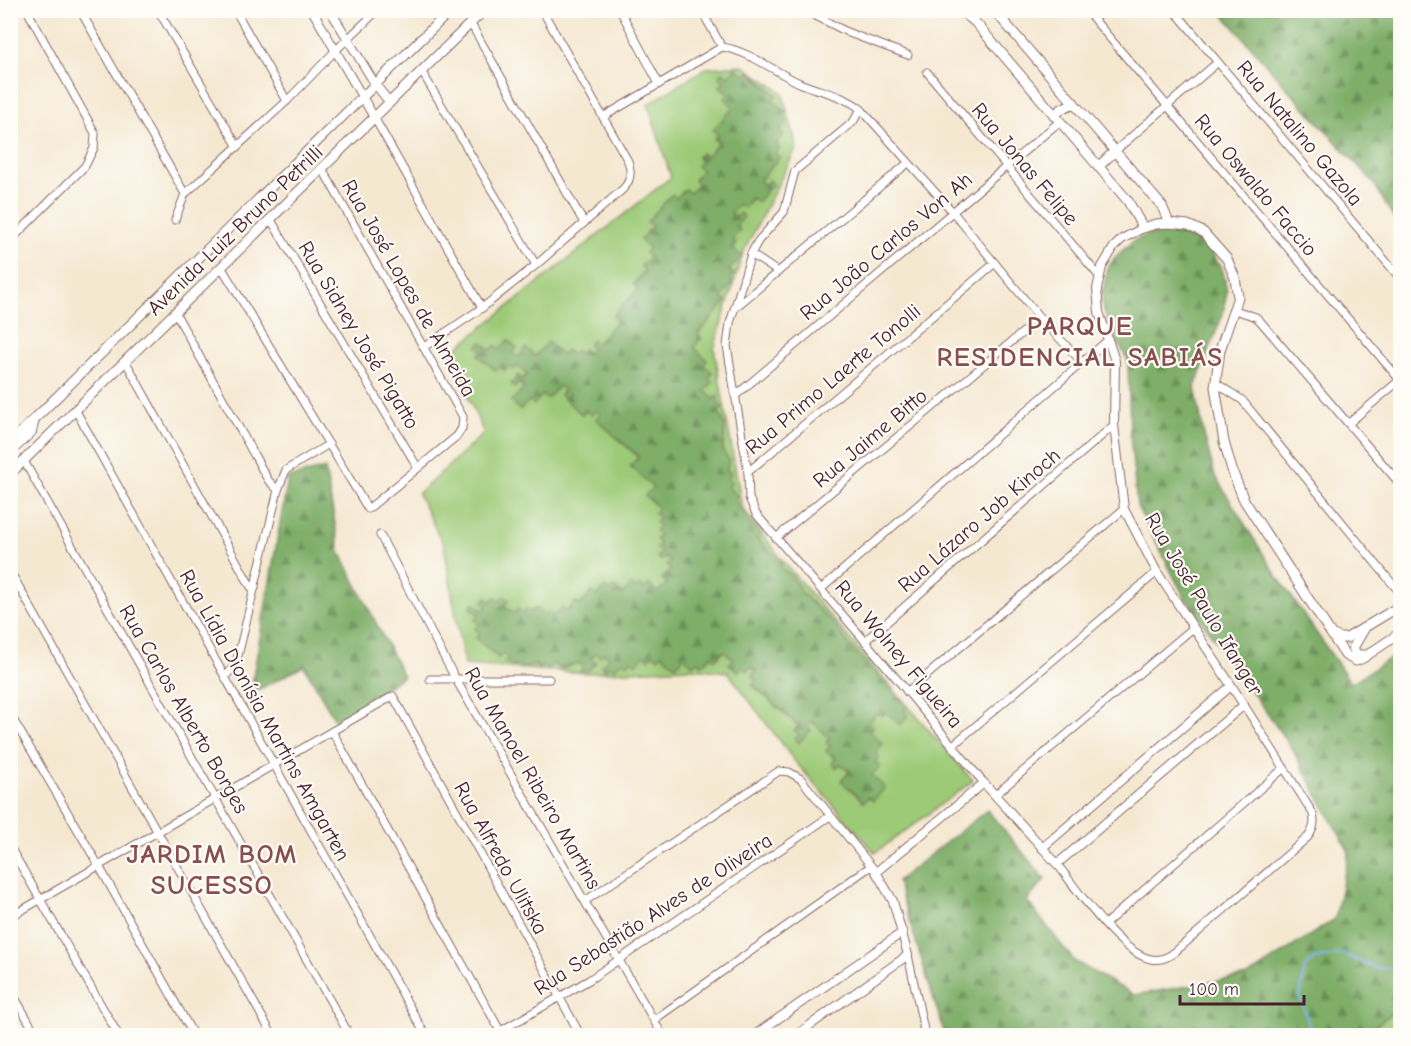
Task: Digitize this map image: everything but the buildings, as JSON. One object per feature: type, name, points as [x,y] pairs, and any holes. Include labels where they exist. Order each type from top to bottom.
[{"type":"main road","name":"Avenida Luiz Bruno Petrilli","points":[[10,443],[451,10]]},
{"type":"main road","name":"Avenida Luiz Bruno Petrilli","points":[[10,474],[484,10]]},
{"type":"main road","points":[[960,10],[975,22],[1128,201],[1143,228],[1169,223],[1188,225],[1203,232],[1227,259],[1235,278],[1238,297],[1220,350],[1216,383],[1217,408],[1233,473],[1244,500],[1345,655],[1356,661],[1401,633]]},
{"type":"main road","points":[[994,10],[1162,206],[1169,223]]},
{"type":"main road","points":[[1057,119],[1062,109],[1074,103]]},
{"type":"main road","points":[[1098,167],[1115,152]]},
{"type":"main road","points":[[1333,635],[1347,638],[1401,606]]},
{"type":"main road","points":[[1364,629],[1354,644],[1353,650],[1357,655],[1371,653]]},
{"type":"street","points":[[10,241],[86,166],[94,148],[95,133],[27,10]]},
{"type":"street","points":[[81,10],[185,194]]},
{"type":"street","points":[[159,10],[238,147]]},
{"type":"street","points":[[235,10],[287,101]]},
{"type":"street","points":[[312,10],[482,308]]},
{"type":"street","points":[[330,10],[375,84],[390,104]]},
{"type":"street","points":[[175,220],[185,194],[287,101],[378,10]]},
{"type":"street","points":[[424,346],[482,308],[536,265],[626,186],[631,174],[628,161],[542,10]]},
{"type":"street","points":[[620,10],[659,84]]},
{"type":"street","points":[[701,10],[722,47]]},
{"type":"street","points":[[804,10],[849,33],[908,55]]},
{"type":"street","name":"Rua Oswaldo Faccio","points":[[1086,10],[1400,380]]},
{"type":"street","name":"Rua Natalino Gazola","points":[[1174,10],[1401,278]]},
{"type":"street","points":[[471,24],[584,223]]},
{"type":"street","points":[[603,117],[722,47],[738,50],[800,83],[850,100],[952,211],[1040,318],[1083,363]]},
{"type":"street","points":[[1115,152],[1218,62]]},
{"type":"street","points":[[422,72],[536,265]]},
{"type":"street","name":"Rua Jonas Felipe","points":[[927,72],[1099,276]]},
{"type":"street","name":"Rua Wolney Figueira","points":[[861,110],[853,122],[795,171],[784,212],[758,241],[735,308],[727,338],[748,472],[749,498],[756,514],[776,538],[865,640],[952,746],[1057,864],[1121,942],[1132,951],[1152,960],[1162,959]]},
{"type":"street","name":"Rua João Carlos Von Ah","points":[[735,396],[1057,119]]},
{"type":"street","points":[[735,308],[908,163]]},
{"type":"street","name":"Rua José Lopes de Almeida","points":[[323,170],[463,417],[463,424],[457,436],[418,468]]},
{"type":"street","name":"Rua Sidney José Pigatto","points":[[271,220],[418,468]]},
{"type":"street","name":"Rua José Paulo Ifanger","points":[[1143,228],[1122,239],[1107,256],[1099,276],[1097,301],[1115,361],[1114,425],[1124,509],[1157,572],[1312,812],[1314,825],[1308,837],[1176,951],[1162,959]]},
{"type":"street","points":[[752,254],[778,272]]},
{"type":"street","name":"Rua Primo Laerte Tonolli","points":[[748,472],[995,263]]},
{"type":"street","points":[[222,268],[368,509],[418,468]]},
{"type":"street","points":[[1235,310],[1256,317],[1261,322],[1401,484]]},
{"type":"street","points":[[176,314],[268,480],[278,490]]},
{"type":"street","name":"Rua Jaime Bitto","points":[[776,538],[1040,318]]},
{"type":"street","points":[[821,589],[1108,340]]},
{"type":"street","points":[[126,362],[251,587],[255,588]]},
{"type":"street","points":[[1349,423],[1400,380]]},
{"type":"street","points":[[1216,383],[1242,400],[1401,593]]},
{"type":"street","name":"Rua Lídia Dionísia Martins Amgarten","points":[[76,411],[426,1035]]},
{"type":"street","points":[[10,453],[32,432],[35,419]]},
{"type":"street","name":"Rua Lázaro Job Kinoch","points":[[865,640],[1114,425]]},
{"type":"street","points":[[225,677],[236,664],[278,490],[286,470],[329,444]]},
{"type":"street","name":"Rua Carlos Alberto Borges","points":[[24,461],[350,1035]]},
{"type":"street","points":[[907,692],[1124,509]]},
{"type":"street","name":"Rua Manoel Ribeiro Martins","points":[[380,535],[455,678],[663,1035]]},
{"type":"street","points":[[10,571],[273,1035]]},
{"type":"street","points":[[952,746],[1157,572]]},
{"type":"street","points":[[995,795],[1193,627]]},
{"type":"street","points":[[430,679],[549,679]]},
{"type":"street","points":[[1042,848],[1231,686]]},
{"type":"street","name":"Rua Alfredo Ulitska","points":[[332,731],[393,696],[581,1035]]},
{"type":"street","points":[[1057,864],[1244,705]]},
{"type":"street","points":[[10,714],[194,1035]]},
{"type":"street","points":[[10,917],[332,731],[502,1033]]},
{"type":"street","points":[[1105,924],[1284,768]]},
{"type":"street","points":[[585,901],[776,772],[793,773],[801,779],[874,869],[893,901],[903,932],[924,1030],[917,1035]]},
{"type":"street","points":[[654,1020],[874,869],[984,783]]},
{"type":"street","name":"Rua Sebastião Alves de Oliveira","points":[[492,1035],[502,1033],[619,960],[830,816]]},
{"type":"street","points":[[10,848],[119,1035]]},
{"type":"street","points":[[753,1035],[903,932]]},
{"type":"street","points":[[795,1035],[908,956]]},
{"type":"street","points":[[10,989],[37,1035]]},
{"type":"green space","points":[[1220,11],[1400,11],[1400,229],[1373,182]]},
{"type":"green space","points":[[742,65],[782,92],[797,147],[743,253],[742,257],[714,348],[742,507],[786,565],[973,781],[875,853],[793,759],[728,672],[690,668],[585,673],[464,665],[444,545],[418,494],[484,433],[449,354],[671,177],[648,104],[706,68]],"holes":[[[736,67],[745,75],[750,71],[777,95],[773,100],[787,112],[783,117],[787,122],[779,131],[784,135],[776,144],[780,148],[776,153],[780,157],[760,180],[764,185],[769,180],[773,184],[757,202],[752,198],[744,208],[739,204],[731,213],[735,217],[740,213],[744,217],[736,226],[740,230],[732,239],[737,243],[733,248],[742,257],[729,270],[734,274],[730,279],[732,283],[722,297],[726,302],[698,334],[702,338],[694,347],[707,360],[704,365],[713,373],[709,378],[713,382],[705,391],[714,399],[718,395],[719,404],[723,408],[719,412],[725,425],[723,451],[729,460],[727,469],[731,474],[727,478],[732,482],[728,487],[737,495],[735,500],[752,525],[761,533],[757,538],[782,563],[781,568],[792,576],[802,593],[833,623],[852,648],[908,707],[904,711],[908,716],[900,725],[886,712],[882,717],[877,713],[869,722],[873,726],[869,731],[883,744],[875,753],[879,757],[875,762],[880,766],[872,775],[885,788],[873,801],[868,797],[864,802],[841,781],[849,772],[840,764],[836,768],[832,764],[835,759],[826,751],[830,746],[826,742],[830,738],[811,721],[807,726],[811,730],[799,743],[795,739],[799,735],[794,731],[798,726],[752,685],[756,680],[752,675],[756,671],[751,667],[747,671],[742,667],[738,672],[729,664],[733,659],[724,651],[715,660],[711,656],[702,665],[698,661],[693,665],[684,657],[676,666],[662,654],[658,658],[653,654],[649,659],[644,655],[636,664],[631,660],[627,664],[623,661],[614,669],[609,666],[605,670],[601,666],[609,657],[604,653],[600,657],[596,653],[591,658],[596,662],[589,670],[580,671],[583,667],[578,663],[562,669],[552,664],[548,669],[543,665],[539,669],[534,665],[523,667],[504,663],[508,658],[503,654],[498,658],[476,638],[480,633],[475,629],[479,624],[475,620],[479,615],[470,607],[474,603],[483,611],[487,606],[483,602],[486,597],[491,601],[495,597],[500,601],[504,596],[509,600],[505,605],[514,613],[518,609],[523,613],[527,608],[531,612],[536,608],[545,616],[549,612],[554,616],[562,607],[567,611],[575,602],[580,605],[592,592],[597,596],[605,587],[610,591],[614,586],[623,594],[632,585],[636,589],[640,585],[645,589],[649,584],[658,592],[667,583],[662,579],[671,570],[666,565],[670,561],[665,557],[661,561],[657,557],[661,552],[656,548],[660,544],[656,539],[660,535],[655,531],[659,526],[655,522],[659,517],[654,513],[658,508],[645,496],[653,487],[630,466],[638,457],[596,419],[600,414],[596,410],[592,415],[587,411],[582,415],[560,395],[564,390],[559,386],[547,399],[542,395],[534,405],[529,401],[520,410],[511,401],[524,388],[519,383],[515,388],[511,384],[518,375],[523,379],[527,374],[518,366],[514,370],[509,366],[505,371],[501,367],[496,371],[478,355],[482,350],[477,346],[482,342],[491,350],[495,345],[500,349],[508,340],[517,348],[513,353],[518,357],[526,348],[535,356],[548,342],[562,355],[566,350],[570,354],[575,350],[579,354],[583,349],[588,353],[592,349],[588,344],[592,340],[596,344],[617,321],[613,316],[638,289],[633,284],[645,271],[641,266],[649,257],[645,253],[649,248],[640,240],[652,226],[647,222],[672,194],[677,198],[685,189],[690,193],[698,184],[694,180],[702,170],[697,166],[701,161],[697,157],[701,153],[706,157],[718,143],[714,139],[718,134],[713,130],[734,107],[725,99],[729,94],[720,86],[724,81],[719,76],[723,72],[728,76]]]},
{"type":"green space","points":[[736,67],[749,71],[777,96],[773,100],[787,113],[788,122],[780,148],[781,157],[769,180],[773,184],[757,203],[739,212],[744,217],[737,243],[733,248],[742,256],[727,301],[698,334],[702,338],[724,408],[720,412],[725,425],[723,451],[729,460],[732,482],[737,495],[735,500],[761,534],[757,539],[776,555],[802,593],[833,623],[852,648],[908,707],[908,716],[900,725],[873,726],[870,731],[883,744],[881,766],[886,788],[873,801],[868,798],[864,802],[841,781],[849,772],[840,764],[836,768],[829,759],[826,742],[830,738],[812,730],[799,744],[795,739],[794,731],[798,726],[752,684],[751,676],[755,671],[738,672],[729,664],[723,651],[715,660],[711,656],[702,665],[676,666],[658,659],[605,670],[596,653],[592,658],[596,662],[589,670],[579,672],[578,663],[550,669],[522,667],[503,663],[507,658],[503,654],[499,658],[475,638],[475,620],[469,607],[474,602],[482,602],[487,597],[504,596],[518,609],[536,608],[549,612],[575,601],[580,605],[592,592],[597,595],[605,586],[667,583],[662,579],[670,569],[657,557],[654,513],[630,466],[638,456],[596,419],[600,415],[583,415],[559,395],[520,410],[511,402],[515,388],[510,384],[519,375],[523,379],[527,374],[514,370],[496,371],[478,355],[477,346],[481,341],[495,345],[508,340],[517,348],[548,342],[566,350],[583,349],[588,353],[588,344],[592,340],[596,344],[617,320],[613,316],[637,289],[633,285],[645,271],[641,266],[645,253],[639,240],[652,226],[647,222],[672,194],[685,189],[690,193],[698,184],[694,180],[697,157],[713,139],[713,130],[725,98],[719,85],[719,77],[723,72]]},
{"type":"green space","points":[[1152,233],[1185,235],[1199,241],[1212,253],[1223,271],[1227,291],[1223,314],[1195,387],[1203,431],[1215,476],[1275,573],[1351,683],[1400,652],[1400,1007],[1362,1035],[945,1035],[897,881],[987,810],[1045,879],[1027,901],[1074,961],[1134,995],[1248,976],[1335,919],[1349,852],[1291,747],[1184,596],[1137,506],[1130,434],[1128,360],[1111,331],[1102,296],[1108,268],[1115,257],[1133,241]]},
{"type":"green space","points":[[325,468],[340,552],[403,676],[337,723],[304,666],[250,694],[288,478]]},
{"type":"green space","points":[[1400,1007],[1400,1026],[1387,1035],[1362,1036]]},
{"type":"waterway","points":[[1310,1036],[1308,1020],[1300,997],[1305,967],[1316,958],[1343,954],[1375,968],[1397,969],[1400,965]]},
{"type":"waterway","points":[[1202,1036],[1207,1036]]},
{"type":"district","name":"PARQUE RESIDENCIAL SABIÁS","points":[[1080,342]]},
{"type":"district","name":"JARDIM BOM SUCESSO","points":[[212,870]]}]
